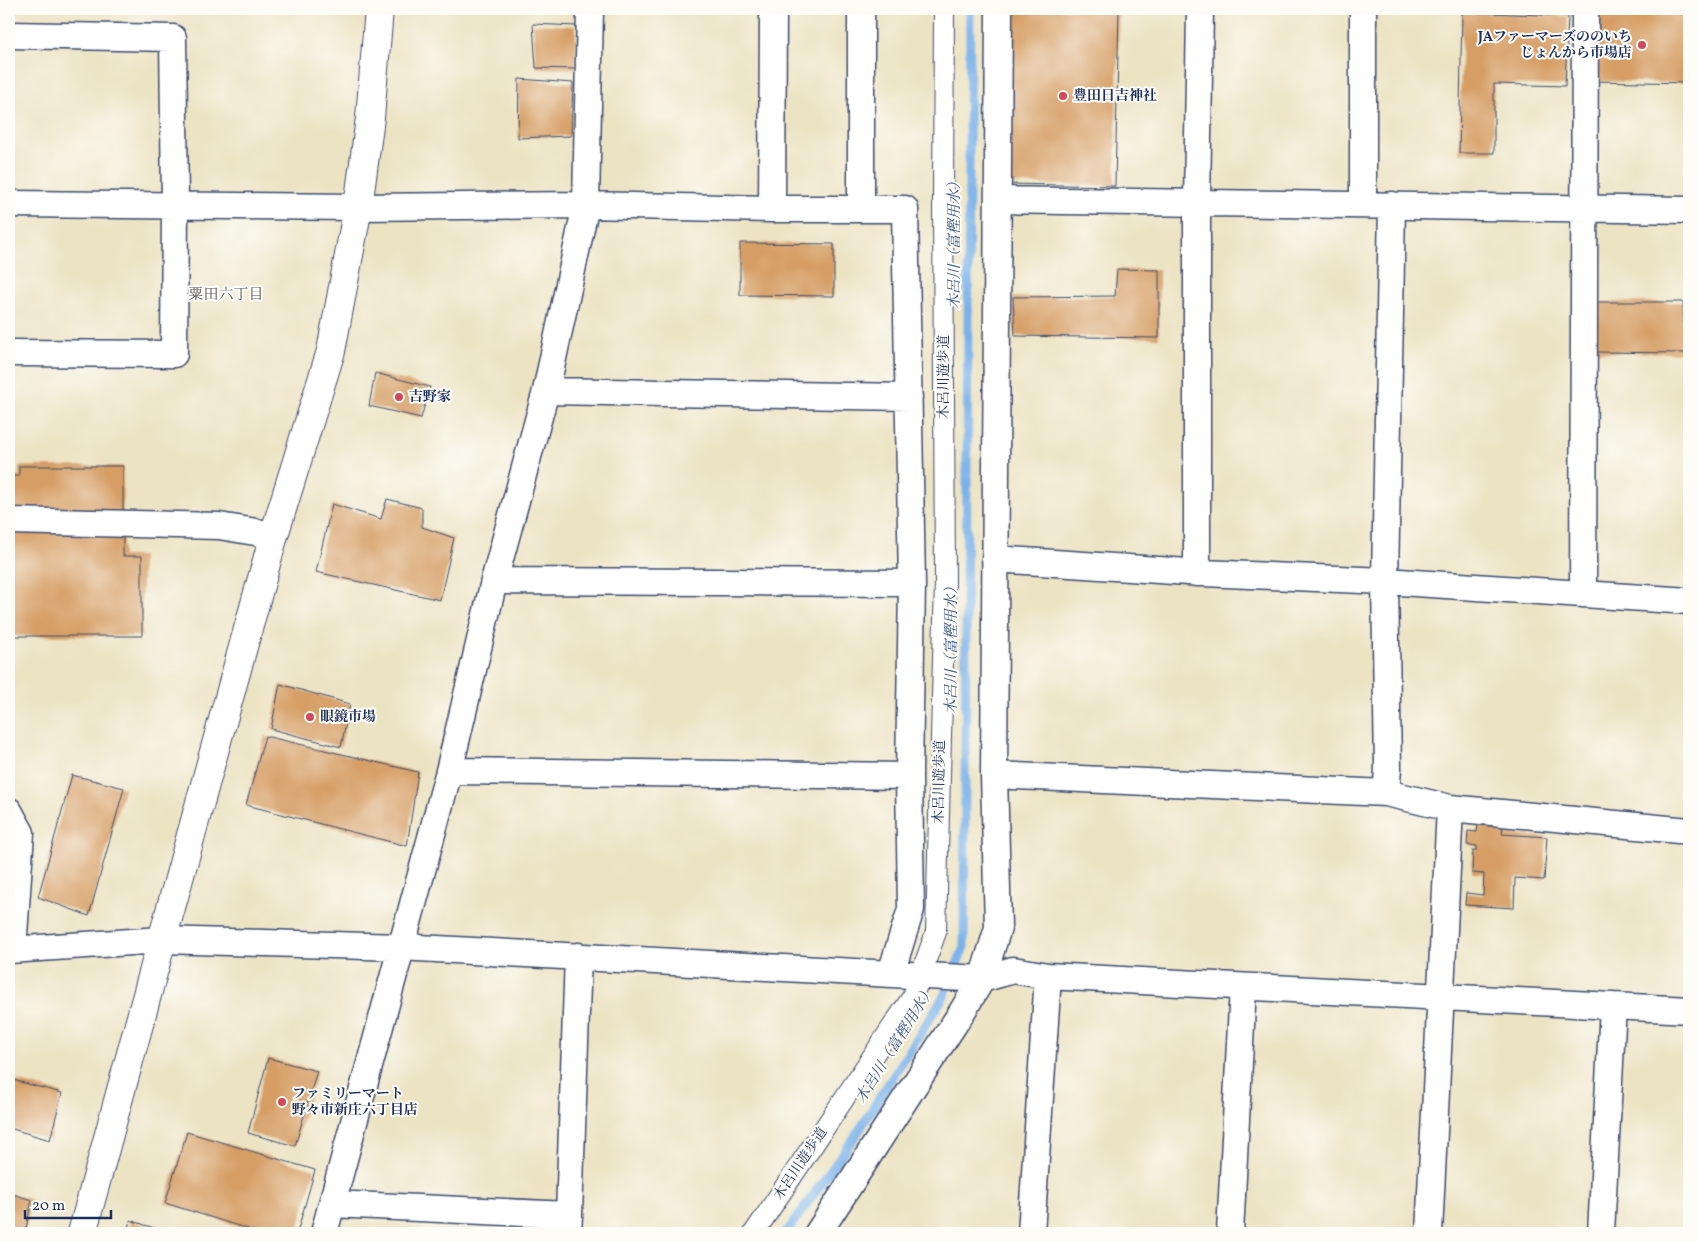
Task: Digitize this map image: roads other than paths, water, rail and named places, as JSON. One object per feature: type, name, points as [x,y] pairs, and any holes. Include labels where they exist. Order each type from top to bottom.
[{"type":"street","points":[[82,1233],[274,535],[331,351],[358,206],[370,118],[379,9]]},
{"type":"street","points":[[324,1233],[449,772],[494,581],[546,391],[586,205],[590,9]]},
{"type":"street","points":[[772,209],[773,9]]},
{"type":"street","points":[[861,209],[862,9]]},
{"type":"street","name":"木呂川遊歩道","points":[[754,1233],[914,996],[924,976],[936,932],[945,571],[944,9]]},
{"type":"street","points":[[818,1233],[955,1023],[972,979],[998,928],[994,774],[999,9]]},
{"type":"street","points":[[1197,573],[1197,203],[1200,9]]},
{"type":"street","points":[[1363,9],[1363,204]]},
{"type":"street","points":[[1583,594],[1584,9]]},
{"type":"street","points":[[9,35],[173,38],[175,204],[174,354],[9,353]]},
{"type":"street","points":[[998,200],[1689,210]]},
{"type":"street","points":[[9,204],[586,205],[905,210],[912,583],[908,776],[911,909],[891,973]]},
{"type":"street","points":[[1386,793],[1388,769],[1386,581],[1392,205]]},
{"type":"street","points":[[546,391],[910,397]]},
{"type":"street","points":[[9,521],[219,526],[274,535]]},
{"type":"street","points":[[995,558],[1197,573],[1386,581],[1689,601]]},
{"type":"street","points":[[494,581],[912,583]]},
{"type":"street","points":[[449,772],[908,776]]},
{"type":"street","points":[[994,774],[1386,793],[1450,808],[1689,831]]},
{"type":"street","points":[[1430,1233],[1450,808]]},
{"type":"street","points":[[9,811],[15,835],[11,950],[162,940],[400,947],[972,979],[1013,970],[1048,976],[1689,1010]]},
{"type":"street","points":[[332,1204],[568,1224],[578,956]]},
{"type":"street","points":[[1031,1233],[1048,976]]},
{"type":"street","points":[[1230,1233],[1243,986]]},
{"type":"street","points":[[1601,1233],[1613,1006]]},
{"type":"street","points":[[840,1233],[842,1196]]},
{"type":"waterway","name":"木呂川（富樫用水）","points":[[786,1233],[856,1135],[944,996],[964,947],[970,9]]},
{"type":"place","name":"JAファーマーズののいち じょんから市場店","points":[[1642,45]]},
{"type":"place","name":"豊田日吉神社","points":[[1063,96]]},
{"type":"place","name":"吉野家","points":[[399,397]]},
{"type":"place","name":"眼鏡市場","points":[[310,717]]},
{"type":"place","name":"ファミリーマート 野々市新庄六丁目店","points":[[282,1102]]},
{"type":"district","name":"粟田六丁目","points":[[226,295]]}]
